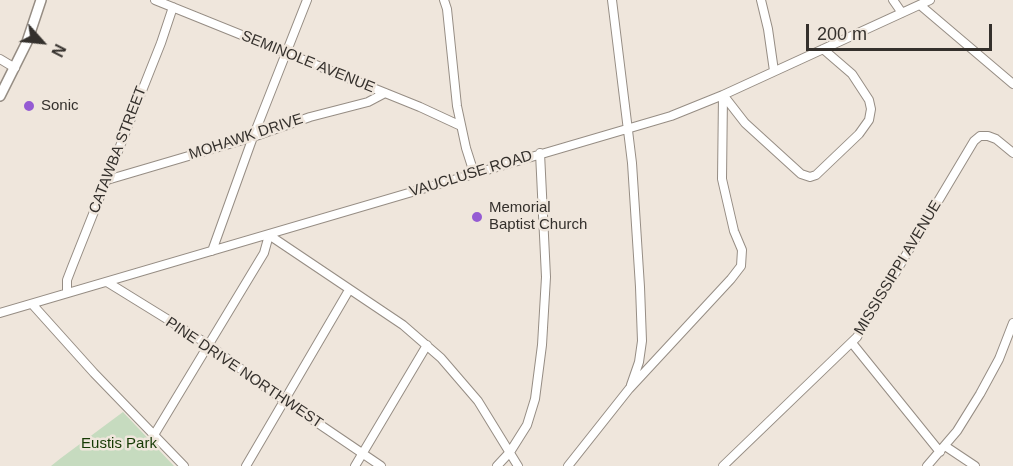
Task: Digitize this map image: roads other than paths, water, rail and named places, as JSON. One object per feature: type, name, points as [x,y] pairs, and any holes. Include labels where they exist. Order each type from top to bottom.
[{"type":"main road","points":[[0,96],[27,42],[41,0]]},
{"type":"street","name":"SEMINOLE AVENUE","points":[[155,0],[461,126]]},
{"type":"street","points":[[212,251],[253,137],[307,0]]},
{"type":"street","points":[[612,0],[628,129],[640,286],[642,341],[637,372],[629,389]]},
{"type":"street","points":[[760,0],[768,28],[774,71]]},
{"type":"street","points":[[893,0],[902,13]]},
{"type":"street","name":"VAUCLUSE ROAD","points":[[0,313],[671,116],[723,95],[930,0]]},
{"type":"street","points":[[447,1],[461,126],[474,173]]},
{"type":"street","points":[[920,5],[1013,84]]},
{"type":"street","name":"CATAWBA STREET","points":[[68,294],[67,280],[173,7]]},
{"type":"street","points":[[723,95],[745,123],[801,174],[810,177],[816,175],[859,134],[869,120],[871,109],[863,88],[852,74],[823,49]]},
{"type":"street","points":[[0,59],[15,68]]},
{"type":"street","name":"MOHAWK DRIVE","points":[[106,180],[253,137],[310,117],[368,102],[385,93]]},
{"type":"street","points":[[568,466],[629,389],[739,270],[742,250],[734,231],[722,179],[723,95]]},
{"type":"street","name":"MISSISSIPPI AVENUE","points":[[723,466],[852,343],[875,309],[974,141],[980,136],[988,136],[996,139],[1013,153]]},
{"type":"street","points":[[497,466],[524,433],[530,418],[543,345],[546,277],[540,153]]},
{"type":"street","points":[[154,435],[264,253],[269,235],[403,325],[427,345],[465,383],[518,466]]},
{"type":"street","name":"PINE DRIVE NORTHWEST","points":[[107,282],[209,345],[284,400],[381,466]]},
{"type":"street","points":[[246,466],[349,290]]},
{"type":"street","points":[[32,304],[88,367],[184,466]]},
{"type":"street","points":[[927,466],[943,449],[969,412],[988,380],[1013,323]]},
{"type":"street","points":[[852,343],[943,449],[975,466]]},
{"type":"street","points":[[355,466],[427,345]]},
{"type":"place","name":"Sonic","points":[[29,106]]},
{"type":"place","name":"Memorial Baptist Church","points":[[477,217]]},
{"type":"park label","name":"Eustis Park","points":[[119,444]]}]
